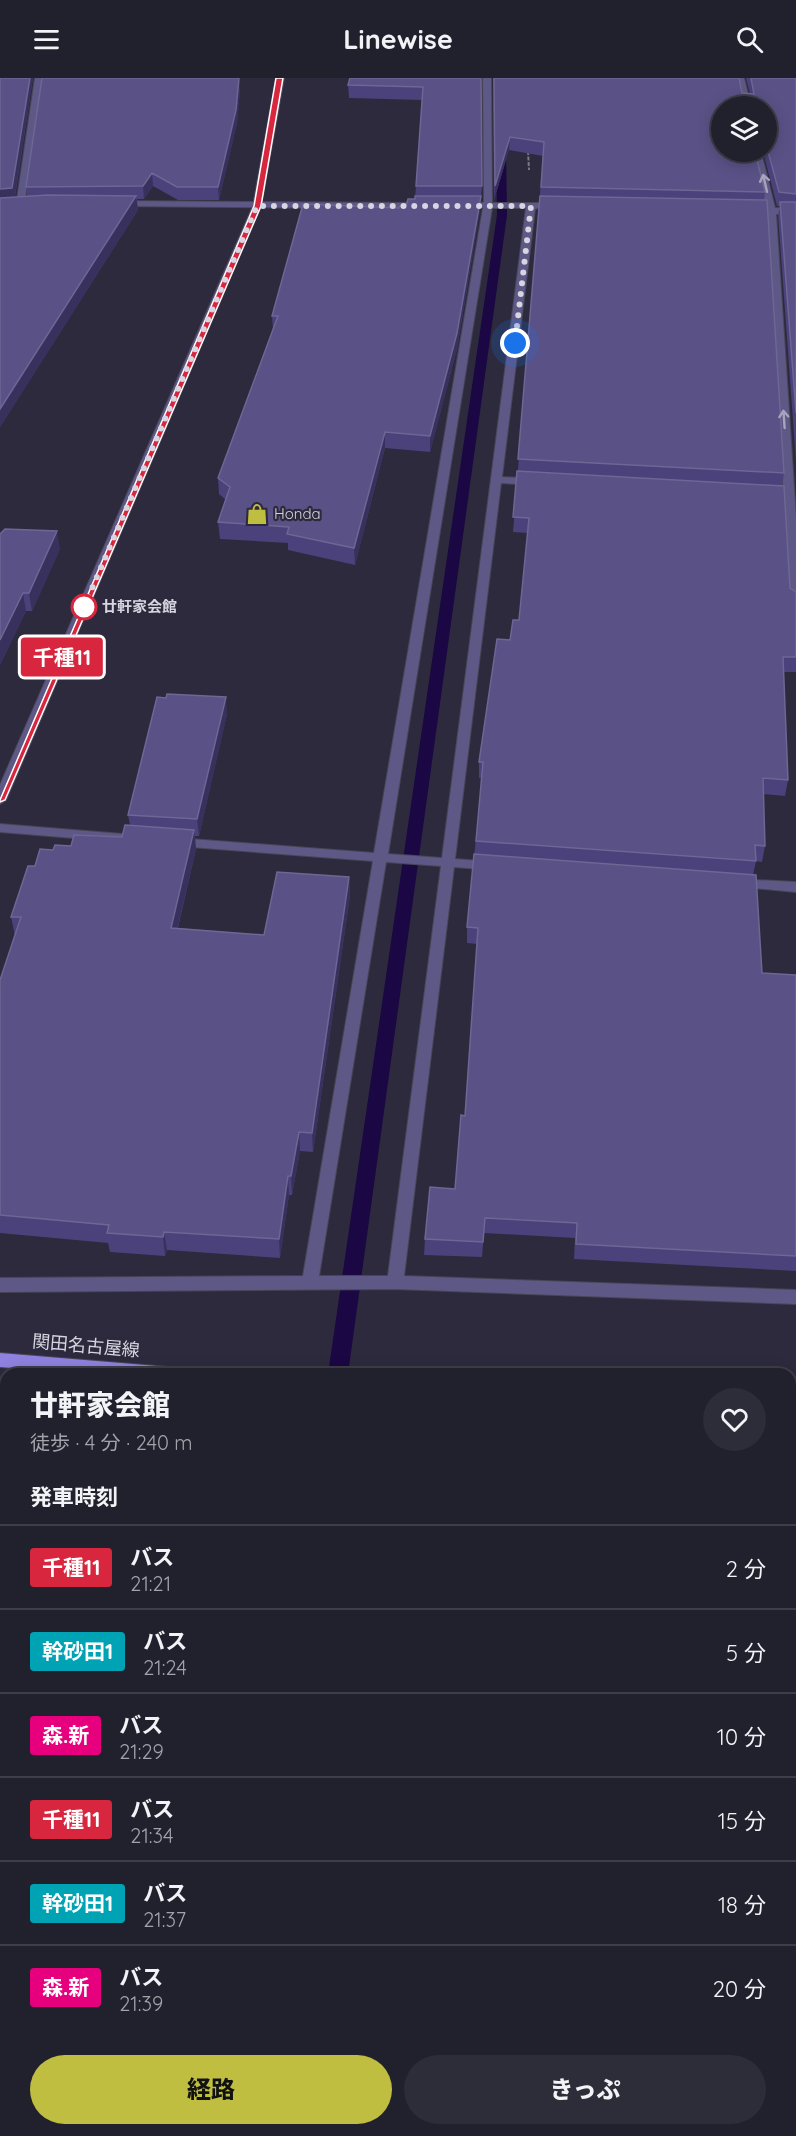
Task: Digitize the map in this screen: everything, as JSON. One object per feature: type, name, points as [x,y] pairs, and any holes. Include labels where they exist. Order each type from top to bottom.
[{"type":"main road","name":"関田名古屋線","points":[[0,1360],[97,1368]]},
{"type":"street","points":[[20,206],[39,78]]},
{"type":"street","points":[[0,800],[257,206],[279,78]]},
{"type":"street","points":[[310,1283],[488,205],[488,78]]},
{"type":"street","points":[[740,78],[744,96]]},
{"type":"street","points":[[759,162],[771,211],[787,496],[796,603]]},
{"type":"street","points":[[108,204],[442,206]]},
{"type":"street","points":[[465,205],[555,206]]},
{"type":"street","points":[[390,1282],[450,863],[531,206]]},
{"type":"street","points":[[735,210],[796,212]]},
{"type":"street","points":[[498,480],[545,482]]},
{"type":"street","points":[[0,828],[142,839]]},
{"type":"street","points":[[166,841],[508,867]]},
{"type":"street","points":[[727,882],[796,887]]},
{"type":"street","points":[[0,1285],[390,1282],[796,1297]]},
{"type":"path","points":[[528,148],[531,206]]},
{"type":"building","points":[[0,78],[30,78],[12,188],[0,189]]},
{"type":"building","points":[[42,78],[239,78],[236,110],[218,187],[177,187],[152,173],[143,186],[26,187]]},
{"type":"building","points":[[350,78],[481,78],[482,186],[416,186],[423,87],[348,85]]},
{"type":"building","points":[[494,78],[739,78],[742,93],[754,94],[751,78],[796,78],[796,194],[779,192],[771,162],[777,162],[777,96],[711,96],[711,162],[758,162],[765,192],[541,187],[544,142],[510,137],[495,186]]},
{"type":"building","points":[[48,195],[136,196],[0,409],[0,198]]},
{"type":"building","points":[[415,196],[481,196],[457,333],[430,436],[385,432],[354,548],[287,534],[289,527],[218,522],[230,487],[218,478],[278,316],[272,316],[303,204],[399,208],[406,206],[408,199],[415,199]]},
{"type":"building","points":[[540,196],[767,200],[784,473],[518,459]]},
{"type":"building","points":[[780,202],[796,202],[796,413]]},
{"type":"building","points":[[517,471],[784,486],[790,588],[796,592],[796,657],[783,657],[788,780],[763,778],[765,846],[755,845],[756,861],[476,841],[483,762],[479,762],[497,639],[510,640],[513,620],[519,620],[529,518],[513,517]]},
{"type":"building","points":[[5,529],[57,531],[29,593],[23,593],[0,640],[0,534]]},
{"type":"building","points":[[167,694],[226,697],[197,819],[128,815],[157,697],[166,698]]},
{"type":"building","points":[[125,825],[194,830],[171,928],[264,935],[277,872],[349,877],[312,1133],[299,1132],[291,1176],[288,1176],[279,1239],[164,1232],[163,1237],[107,1233],[109,1225],[0,1215],[0,980],[21,917],[11,917],[28,866],[35,866],[40,849],[53,850],[55,845],[71,846],[74,835],[122,837]]},
{"type":"building","points":[[474,854],[756,875],[762,973],[796,975],[796,1256],[576,1244],[577,1223],[485,1218],[483,1242],[425,1239],[430,1187],[455,1189],[461,1115],[465,1116],[478,928],[467,927]]},
{"type":"waterway","points":[[339,1368],[502,215],[501,152]]},
{"type":"bus line","name":"千種11","points":[[0,800],[257,206],[280,78]]},
{"type":"place","name":"Honda","points":[[257,514]]},
{"type":"place","name":"廿軒家会館","points":[[84,607]]},
{"type":"route","points":[[84,607],[257,206],[531,206],[515,343]]}]
